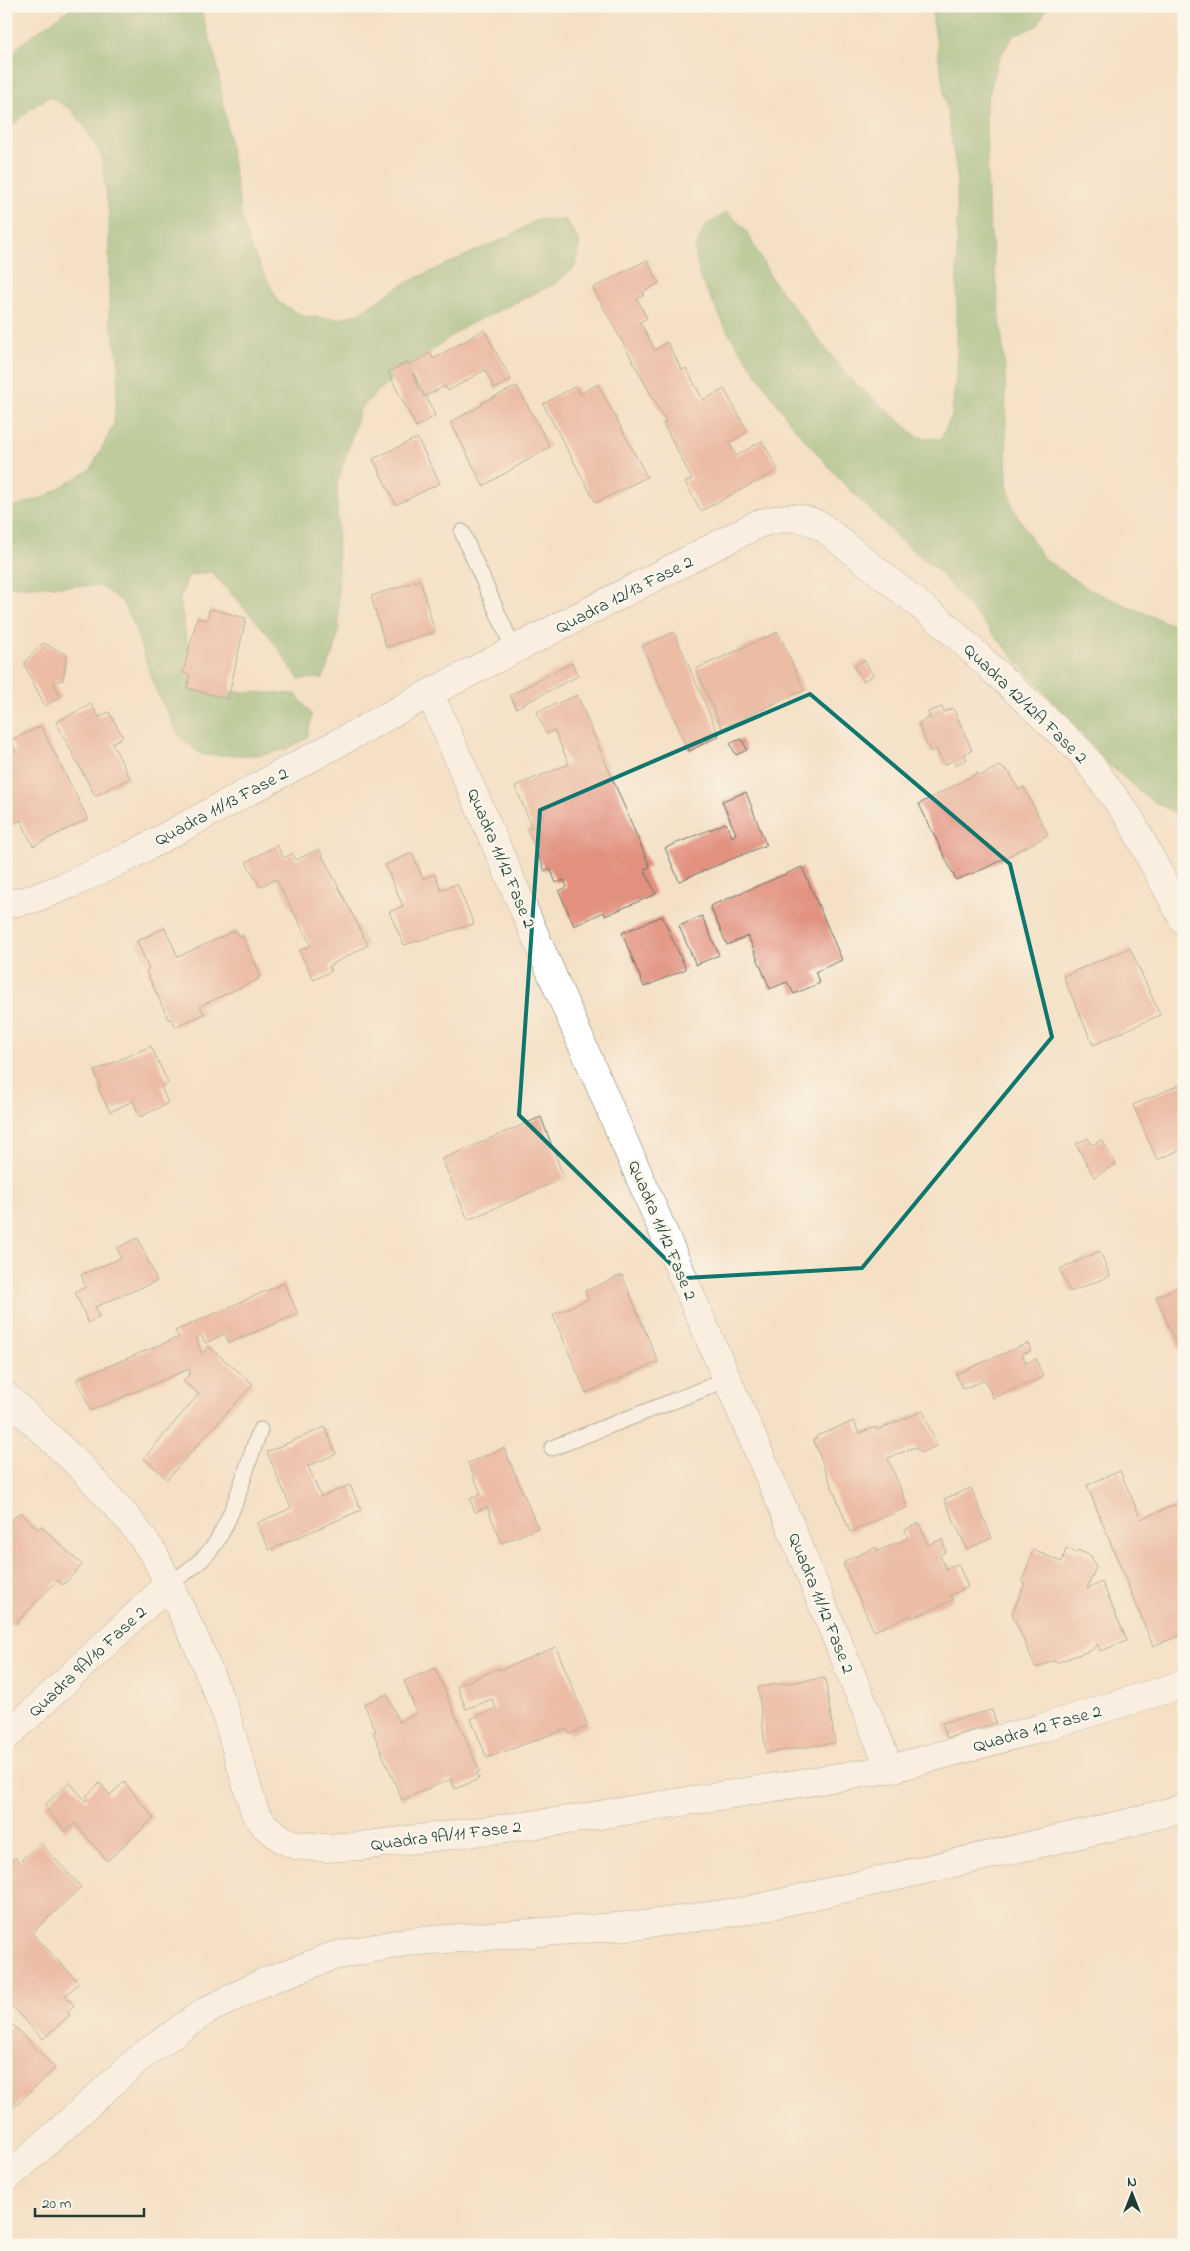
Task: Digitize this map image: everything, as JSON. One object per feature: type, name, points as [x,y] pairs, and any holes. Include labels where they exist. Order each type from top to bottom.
[{"type":"street","name":"Quadra 12/13 Fase 2","points":[[430,693],[758,524],[792,516],[810,520],[821,526]]},
{"type":"street","name":"Quadra 12/12A Fase 2","points":[[821,526],[946,626],[1081,752],[1129,817],[1183,917]]},
{"type":"street","name":"Quadra 11/13 Fase 2","points":[[6,904],[33,899],[71,884],[130,856],[430,693]]},
{"type":"street","name":"Quadra 11/12 Fase 2","points":[[430,693],[782,1506],[890,1769]]},
{"type":"street","name":"Quadra 9A/11 Fase 2","points":[[6,1396],[82,1468],[130,1521],[154,1554],[196,1641],[225,1711],[254,1813],[265,1826],[282,1839],[295,1845],[326,1848],[360,1846],[545,1824],[890,1769]]},
{"type":"street","name":"Quadra 9A/10 Fase 2","points":[[6,1737],[168,1585]]},
{"type":"street","name":"Quadra 12 Fase 2","points":[[890,1769],[1041,1728],[1184,1684]]},
{"type":"street","points":[[6,2179],[142,2056],[204,2012],[264,1982],[333,1956],[406,1942],[642,1925],[750,1910],[1124,1824],[1184,1808]]},
{"type":"lane","points":[[462,532],[514,650]]},
{"type":"lane","points":[[552,1448],[704,1389],[727,1378]]},
{"type":"lane","points":[[168,1585],[197,1563],[212,1548],[225,1524],[260,1430]]},
{"type":"highlighted area","points":[[810,694],[1010,864],[1052,1037],[862,1268],[685,1278],[519,1115],[540,810]]},
{"type":"green space","points":[[74,6],[198,6],[202,13],[217,64],[242,220],[251,248],[279,303],[304,316],[337,319],[360,313],[403,284],[515,233],[537,219],[566,220],[580,242],[575,267],[557,283],[464,327],[378,390],[360,410],[337,485],[339,628],[334,652],[323,678],[299,679],[268,634],[211,572],[188,576],[180,600],[188,648],[215,691],[296,694],[312,715],[307,738],[287,749],[263,755],[202,755],[180,737],[157,693],[133,623],[121,601],[100,586],[6,586],[6,509],[44,497],[91,469],[114,424],[119,363],[109,315],[109,216],[102,158],[89,133],[71,109],[49,97],[30,109],[6,132],[6,59],[27,39]]},
{"type":"green space","points":[[931,6],[1048,6],[1037,26],[1014,35],[999,58],[986,105],[988,206],[1005,368],[1007,483],[1013,508],[1043,558],[1090,590],[1168,623],[1184,623],[1184,818],[1149,799],[1107,763],[935,568],[899,539],[846,486],[791,424],[728,332],[699,276],[695,249],[705,226],[727,212],[745,229],[773,281],[848,377],[918,437],[941,439],[952,415],[957,365],[957,175]]},
{"type":"building","points":[[647,260],[659,283],[643,292],[644,295],[637,299],[647,318],[640,322],[655,350],[667,342],[682,370],[686,368],[703,400],[724,389],[748,432],[729,442],[736,456],[762,441],[778,470],[701,511],[685,482],[692,479],[663,423],[666,422],[593,288]]},
{"type":"building","points":[[484,330],[511,380],[495,389],[485,370],[448,391],[445,386],[426,396],[435,416],[416,427],[388,372],[408,362],[409,365],[430,353],[433,359]],"holes":[[[413,373],[425,396],[423,397]]]},
{"type":"building","points":[[598,384],[647,477],[596,503],[543,404],[576,386],[580,394]]},
{"type":"building","points":[[517,386],[550,447],[483,486],[451,422],[482,405],[482,403]]},
{"type":"building","points":[[417,438],[440,483],[396,505],[373,459]]},
{"type":"building","points":[[420,580],[435,632],[386,647],[371,596]]},
{"type":"building","points":[[210,609],[246,618],[228,699],[187,688],[190,675],[183,673],[197,618],[207,620]]},
{"type":"building","points":[[674,632],[719,736],[689,751],[642,646]]},
{"type":"building","points":[[778,632],[804,690],[722,728],[696,669]]},
{"type":"building","points":[[43,643],[67,655],[63,680],[53,682],[61,697],[45,706],[25,666],[25,662]]},
{"type":"building","points":[[864,660],[873,675],[863,681],[854,666]]},
{"type":"building","points":[[572,663],[578,676],[516,708],[510,695]]},
{"type":"building","points":[[577,695],[650,867],[644,869],[656,894],[605,916],[604,912],[574,926],[559,891],[567,887],[564,880],[556,883],[550,868],[545,871],[527,829],[532,827],[515,786],[569,764],[554,730],[546,734],[537,712]]},
{"type":"building","points":[[91,704],[99,717],[109,712],[123,737],[112,743],[130,778],[95,796],[56,722]]},
{"type":"building","points":[[942,707],[944,712],[953,708],[972,750],[964,754],[967,759],[955,765],[953,760],[944,765],[936,749],[930,752],[918,723],[930,718],[928,712]]},
{"type":"building","points":[[41,726],[88,819],[33,846],[21,820],[6,828],[6,756],[16,751],[11,740]]},
{"type":"building","points":[[742,739],[747,750],[736,755],[730,743]]},
{"type":"building","points":[[999,766],[1010,773],[1019,790],[1024,787],[1048,835],[986,868],[956,880],[919,804],[978,773],[980,776]]},
{"type":"building","points":[[746,792],[766,845],[679,881],[665,848],[726,823],[732,837],[736,834],[722,801]]},
{"type":"building","points":[[277,845],[284,858],[292,853],[296,860],[319,849],[368,945],[329,966],[331,971],[314,980],[299,951],[311,945],[276,879],[260,887],[246,862]]},
{"type":"building","points":[[412,853],[423,879],[435,874],[441,890],[457,884],[474,924],[404,945],[389,912],[403,906],[385,865]]},
{"type":"building","points":[[802,867],[842,960],[815,972],[820,983],[794,994],[787,982],[770,989],[748,936],[727,945],[710,906]]},
{"type":"building","points":[[662,916],[686,969],[644,987],[622,933]]},
{"type":"building","points":[[702,916],[719,955],[696,965],[679,926]]},
{"type":"building","points":[[165,928],[178,957],[236,930],[239,937],[243,936],[261,976],[258,977],[259,979],[200,1006],[204,1014],[175,1027],[172,1019],[169,1020],[146,971],[149,969],[137,941]]},
{"type":"building","points":[[1130,948],[1160,1015],[1093,1045],[1063,976]]},
{"type":"building","points":[[151,1046],[168,1083],[161,1087],[168,1103],[140,1117],[133,1101],[110,1112],[98,1088],[100,1086],[94,1071]]},
{"type":"building","points":[[1184,1083],[1184,1148],[1157,1160],[1133,1105]]},
{"type":"building","points":[[541,1117],[564,1178],[468,1220],[442,1159]]},
{"type":"building","points":[[1088,1138],[1092,1145],[1102,1140],[1116,1164],[1094,1177],[1076,1144]]},
{"type":"building","points":[[138,1238],[157,1281],[95,1307],[99,1317],[88,1323],[75,1292],[86,1287],[81,1275],[121,1258],[117,1248]]},
{"type":"building","points":[[1100,1251],[1110,1276],[1070,1292],[1060,1269]]},
{"type":"building","points":[[622,1275],[658,1362],[586,1393],[553,1315],[588,1299],[585,1291]]},
{"type":"building","points":[[284,1283],[298,1314],[229,1343],[225,1334],[205,1343],[201,1335],[196,1337],[202,1354],[208,1346],[253,1384],[167,1479],[144,1458],[199,1394],[183,1381],[190,1374],[189,1369],[92,1410],[90,1409],[77,1379],[179,1337],[175,1331]]},
{"type":"building","points":[[1184,1285],[1184,1350],[1180,1352],[1156,1297]]},
{"type":"building","points":[[1028,1343],[1031,1351],[1022,1354],[1026,1363],[1036,1359],[1043,1377],[993,1398],[985,1380],[963,1389],[956,1374]]},
{"type":"building","points":[[923,1411],[937,1446],[921,1453],[915,1447],[888,1458],[908,1507],[850,1532],[813,1439],[817,1438],[816,1436],[854,1421],[859,1433],[876,1427],[877,1430]]},
{"type":"building","points":[[325,1427],[336,1454],[308,1466],[321,1497],[350,1485],[361,1510],[269,1550],[257,1523],[291,1508],[267,1452]]},
{"type":"building","points":[[504,1448],[538,1528],[502,1543],[487,1507],[475,1512],[470,1499],[481,1494],[468,1463]]},
{"type":"building","points":[[1120,1471],[1141,1519],[1184,1501],[1184,1634],[1153,1646],[1087,1485]]},
{"type":"building","points":[[971,1488],[992,1538],[967,1549],[944,1499]]},
{"type":"building","points":[[20,1512],[38,1529],[41,1526],[82,1565],[63,1585],[58,1580],[15,1624],[6,1616],[6,1526]]},
{"type":"building","points":[[919,1523],[928,1545],[942,1539],[946,1551],[940,1555],[946,1569],[958,1564],[968,1587],[950,1595],[953,1600],[912,1618],[911,1615],[874,1631],[843,1564],[846,1563],[845,1561],[876,1547],[878,1551],[908,1538],[905,1530]]},
{"type":"building","points":[[1066,1548],[1077,1553],[1078,1550],[1091,1556],[1096,1567],[1087,1589],[1102,1582],[1127,1641],[1100,1651],[1097,1644],[1092,1650],[1058,1662],[1052,1661],[1036,1668],[1012,1614],[1025,1583],[1022,1582],[1033,1550],[1062,1562]]},
{"type":"building","points":[[556,1647],[588,1726],[570,1734],[566,1729],[487,1758],[471,1719],[496,1708],[492,1699],[466,1709],[457,1686]]},
{"type":"building","points":[[435,1668],[480,1772],[476,1773],[479,1779],[455,1789],[451,1779],[402,1800],[373,1732],[376,1731],[364,1704],[387,1694],[399,1722],[417,1713],[404,1681]]},
{"type":"building","points":[[825,1678],[835,1743],[766,1753],[758,1687]]},
{"type":"building","points":[[992,1710],[996,1723],[947,1738],[942,1723]]},
{"type":"building","points":[[69,1782],[86,1801],[88,1798],[86,1796],[100,1783],[110,1795],[124,1782],[154,1818],[107,1861],[75,1823],[65,1831],[44,1806]]},
{"type":"building","points":[[40,1843],[81,1887],[32,1933],[79,1983],[65,1996],[74,2005],[67,2012],[70,2015],[43,2039],[6,2000],[6,1865],[15,1857],[19,1862]]},
{"type":"building","points":[[13,2025],[55,2068],[6,2115],[6,2031]]}]
